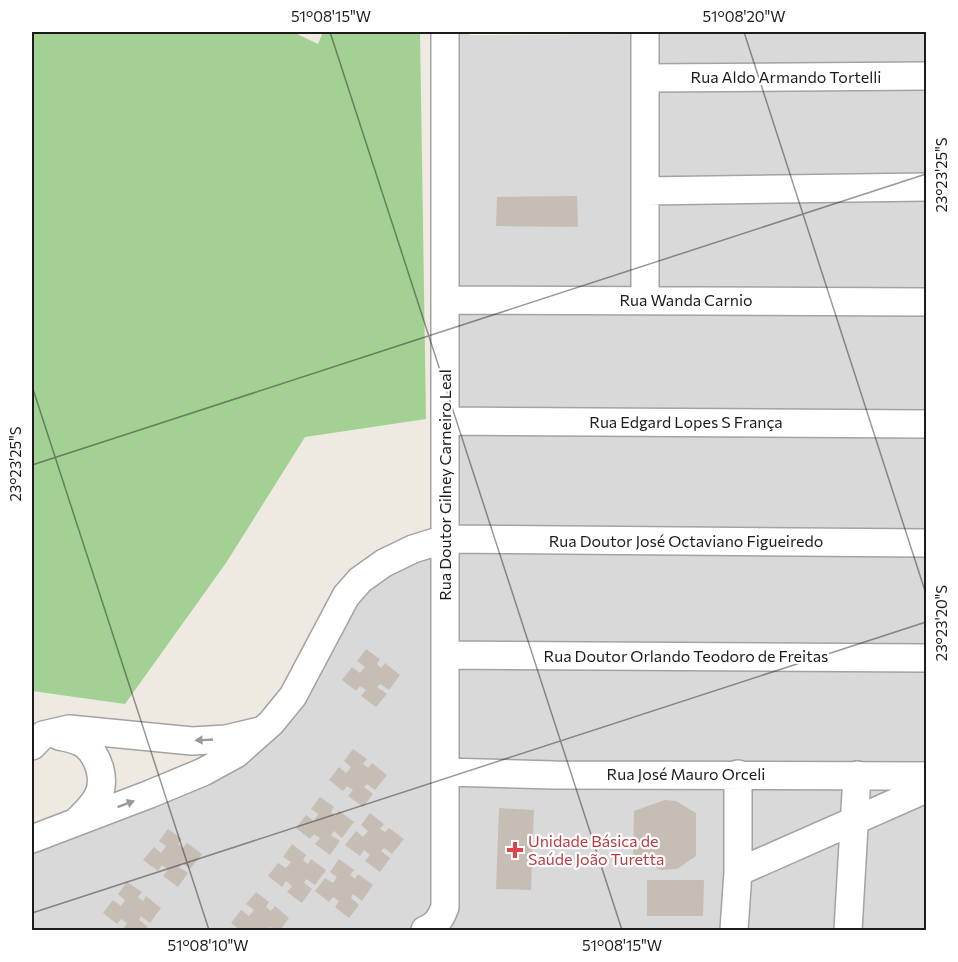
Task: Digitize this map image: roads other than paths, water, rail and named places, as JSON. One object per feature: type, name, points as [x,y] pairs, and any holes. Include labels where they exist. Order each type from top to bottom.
[{"type":"street","name":"Rua Doutor Gilney Carneiro Leal","points":[[425,930],[441,918],[445,907],[445,32]]},
{"type":"street","points":[[645,32],[645,300]]},
{"type":"street","name":"Rua Aldo Armando Tortelli","points":[[645,78],[927,76]]},
{"type":"street","points":[[645,191],[927,187]]},
{"type":"street","name":"Rua Wanda Carnio","points":[[445,300],[927,302]]},
{"type":"street","name":"Rua Edgard Lopes S França","points":[[445,421],[927,424]]},
{"type":"street","name":"Rua Doutor José Octaviano Figueiredo","points":[[32,839],[203,772],[236,754],[279,714],[293,696],[346,596],[360,580],[384,563],[413,549],[445,539],[927,543]]},
{"type":"street","name":"Rua Doutor Orlando Teodoro de Freitas","points":[[445,655],[927,658]]},
{"type":"street","points":[[37,740],[55,730],[69,729],[192,741],[226,739],[261,730]]},
{"type":"street","points":[[37,740],[60,736],[84,744],[95,757],[102,775],[100,794],[76,822]]},
{"type":"street","name":"Rua José Mauro Orceli","points":[[445,772],[554,775],[927,776]]},
{"type":"street","points":[[734,930],[738,872],[738,774]]},
{"type":"street","points":[[848,930],[856,775]]},
{"type":"street","points":[[738,872],[927,789]]},
{"type":"place","name":"Unidade Básica de Saúde João Turetta","points":[[515,850]]}]
